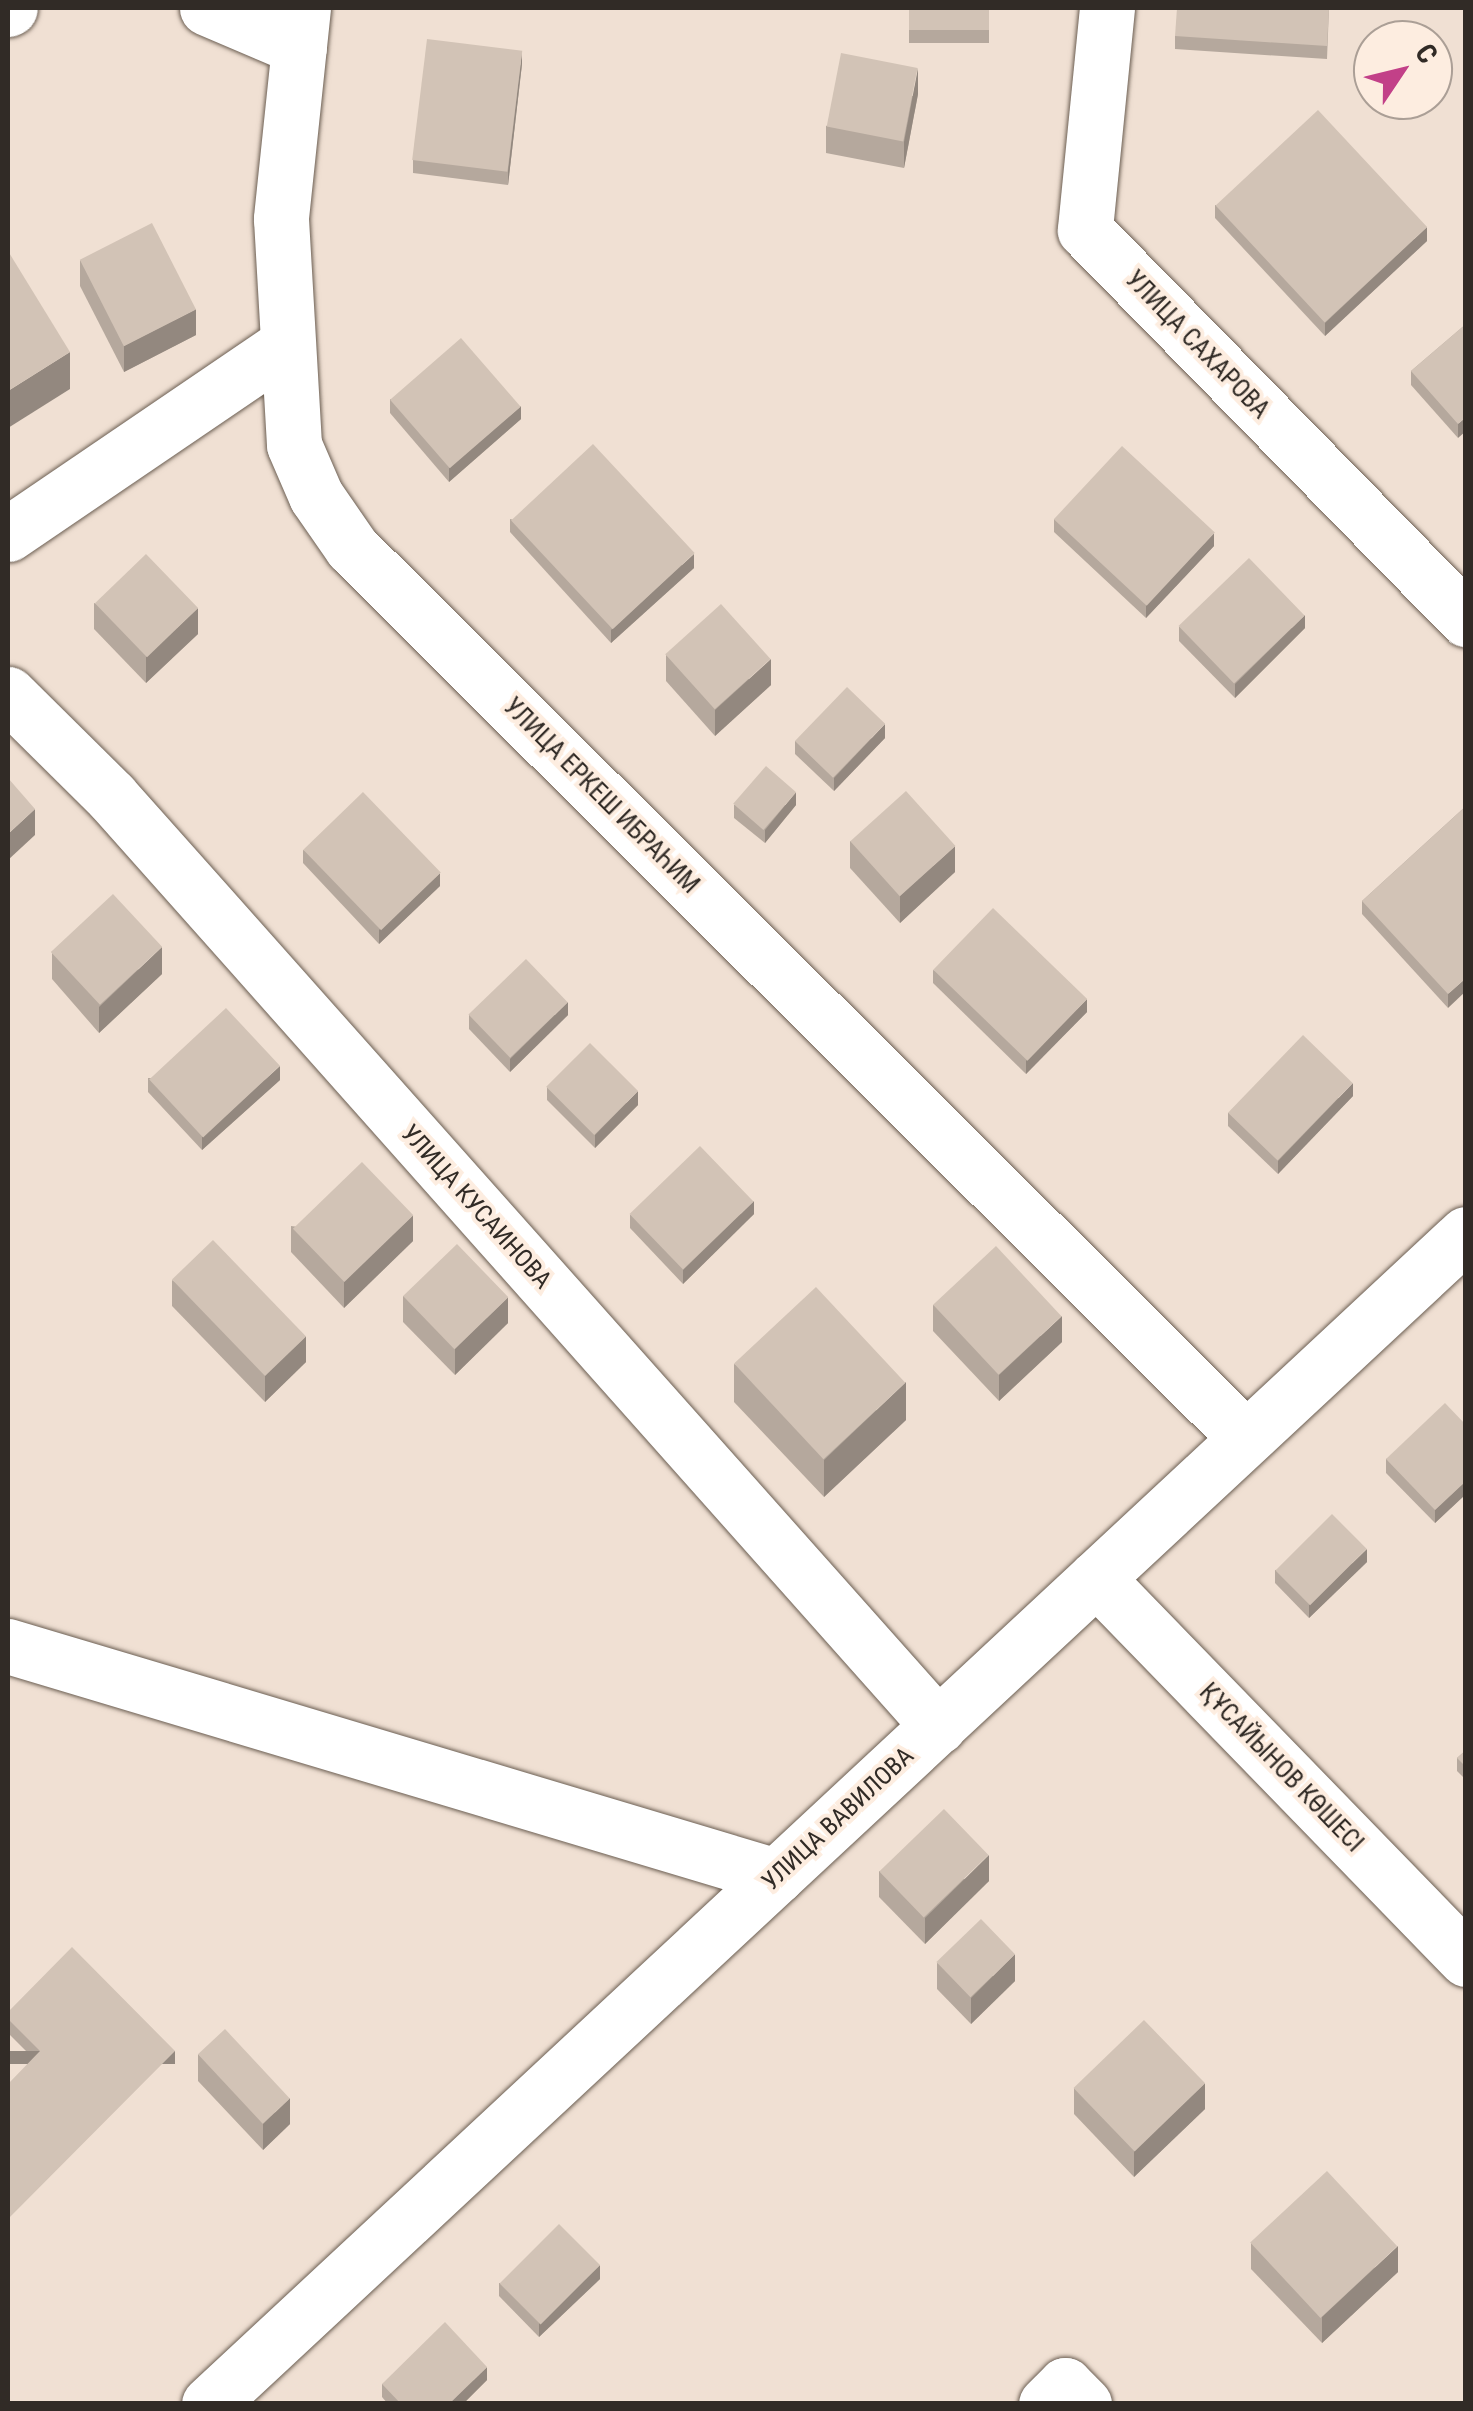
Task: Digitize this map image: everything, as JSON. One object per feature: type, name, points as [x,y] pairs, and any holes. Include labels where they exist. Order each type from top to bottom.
[{"type":"street","points":[[207,8],[301,27]]},
{"type":"street","name":"УЛИЦА САХАРОВА","points":[[1106,8],[1086,230],[1466,619]]},
{"type":"street","name":"УЛИЦА ЕРКЕШ ИБРАҺИМ","points":[[301,27],[281,219],[285,346],[294,445],[316,496],[352,548],[1246,1438]]},
{"type":"street","points":[[8,534],[285,346]]},
{"type":"street","name":"УЛИЦА КУСАИНОВА","points":[[8,694],[111,796],[938,1726]]},
{"type":"street","name":"УЛИЦА ВАВИЛОВА","points":[[210,2404],[1466,1234]]},
{"type":"street","name":"ҚҰСАЙЫНОВ КӨШЕСІ","points":[[1096,1578],[1466,1959]]},
{"type":"street","points":[[8,1646],[776,1876]]},
{"type":"building","points":[[909,8],[989,8],[989,30],[909,30]]},
{"type":"building","points":[[1177,8],[1329,8],[1327,46],[1175,36]]},
{"type":"building","points":[[427,39],[522,51],[507,172],[412,160]]},
{"type":"building","points":[[841,53],[918,68],[903,142],[827,127]]},
{"type":"building","points":[[1318,110],[1427,227],[1325,322],[1216,205]]},
{"type":"building","points":[[152,223],[196,309],[124,346],[80,260]]},
{"type":"building","points":[[8,251],[70,352],[8,391]]},
{"type":"building","points":[[1466,324],[1466,417],[1458,424],[1411,371]]},
{"type":"building","points":[[461,338],[521,407],[450,468],[390,400]]},
{"type":"building","points":[[593,444],[695,553],[613,629],[511,520]]},
{"type":"building","points":[[1122,446],[1215,533],[1147,606],[1054,519]]},
{"type":"building","points":[[146,554],[198,608],[147,657],[95,603]]},
{"type":"building","points":[[1249,558],[1305,616],[1234,684],[1179,626]]},
{"type":"building","points":[[721,604],[771,659],[715,709],[665,654]]},
{"type":"building","points":[[847,687],[885,724],[833,778],[795,741]]},
{"type":"building","points":[[766,766],[796,792],[763,830],[733,804]]},
{"type":"building","points":[[8,778],[35,809],[8,834]]},
{"type":"building","points":[[906,791],[956,846],[900,896],[850,841]]},
{"type":"building","points":[[363,792],[441,873],[381,930],[303,850]]},
{"type":"building","points":[[1466,806],[1466,978],[1448,994],[1362,901]]},
{"type":"building","points":[[113,894],[162,947],[100,1005],[51,952]]},
{"type":"building","points":[[993,908],[1087,999],[1027,1061],[933,970]]},
{"type":"building","points":[[526,959],[568,1002],[510,1058],[468,1015]]},
{"type":"building","points":[[226,1008],[280,1066],[203,1137],[149,1080]]},
{"type":"building","points":[[1303,1035],[1353,1083],[1278,1161],[1228,1113]]},
{"type":"building","points":[[590,1043],[638,1091],[594,1135],[546,1087]]},
{"type":"building","points":[[700,1146],[753,1201],[683,1269],[630,1214]]},
{"type":"building","points":[[362,1162],[413,1215],[344,1282],[293,1229]]},
{"type":"building","points":[[213,1240],[306,1336],[265,1376],[172,1280]]},
{"type":"building","points":[[457,1244],[508,1297],[454,1349],[403,1296]]},
{"type":"building","points":[[996,1246],[1061,1316],[999,1375],[933,1305]]},
{"type":"building","points":[[816,1287],[905,1383],[823,1459],[734,1363]]},
{"type":"building","points":[[1445,1403],[1466,1425],[1466,1481],[1435,1510],[1386,1459]]},
{"type":"building","points":[[1332,1514],[1367,1549],[1310,1605],[1275,1571]]},
{"type":"building","points":[[1466,1750],[1466,1767],[1457,1758]]},
{"type":"building","points":[[944,1809],[988,1855],[924,1918],[879,1872]]},
{"type":"building","points":[[981,1919],[1015,1954],[970,1997],[936,1962]]},
{"type":"building","points":[[72,1947],[175,2051],[8,2219],[8,2084],[40,2051],[8,2019],[8,2012]]},
{"type":"building","points":[[1144,2020],[1205,2083],[1135,2151],[1074,2088]]},
{"type":"building","points":[[225,2029],[290,2098],[263,2124],[198,2054]]},
{"type":"building","points":[[1327,2171],[1397,2246],[1320,2318],[1250,2243]]},
{"type":"building","points":[[559,2224],[600,2265],[541,2324],[500,2283]]},
{"type":"building","points":[[445,2322],[487,2367],[449,2404],[401,2404],[382,2384]]}]
